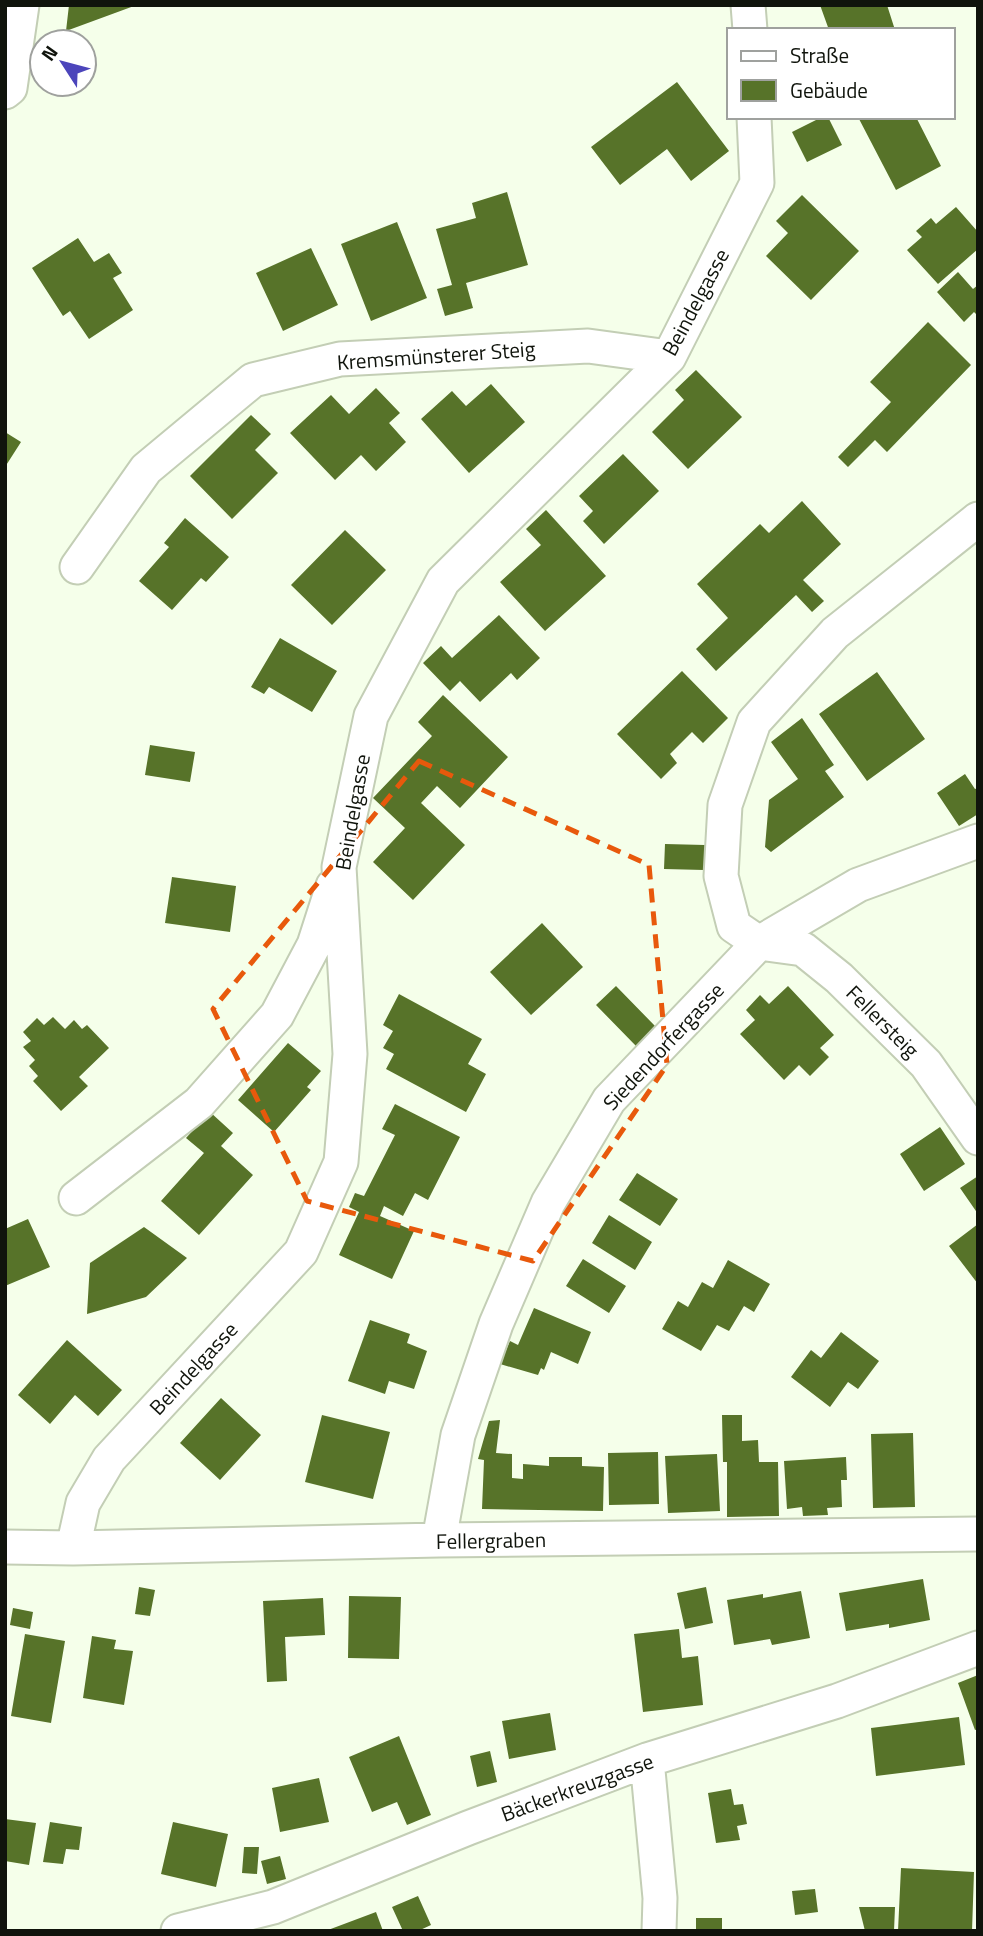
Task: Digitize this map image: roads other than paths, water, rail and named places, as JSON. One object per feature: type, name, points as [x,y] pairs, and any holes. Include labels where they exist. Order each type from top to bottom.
[{"type":"street","points":[[5,92],[10,88],[22,5]]},
{"type":"street","points":[[748,5],[750,28]]},
{"type":"street","name":"Beindelgasse","points":[[72,1548],[83,1503],[109,1460],[301,1252],[341,1162],[350,1054],[339,867],[371,716],[443,581],[669,357],[757,183],[754,119]]},
{"type":"street","name":"Kremsmünsterer Steig","points":[[77,567],[146,469],[253,380],[340,359],[588,346],[669,357]]},
{"type":"street","points":[[760,943],[734,926],[721,876],[725,805],[754,722],[835,633],[978,519]]},
{"type":"street","name":"Siedendorfergasse","points":[[439,1540],[458,1435],[496,1324],[548,1203],[609,1100],[760,943],[858,885],[978,841]]},
{"type":"street","points":[[76,1198],[199,1103],[277,1015],[314,945],[339,867]]},
{"type":"street","name":"Fellersteig","points":[[760,943],[803,949],[839,978],[926,1064],[978,1138]]},
{"type":"street","name":"Fellergraben","points":[[5,1547],[978,1534]]},
{"type":"street","name":"Bäckerkreuzgasse","points":[[178,1931],[273,1907],[468,1828],[647,1760],[837,1701],[978,1648]]},
{"type":"street","points":[[647,1760],[660,1898],[659,1931]]}]
